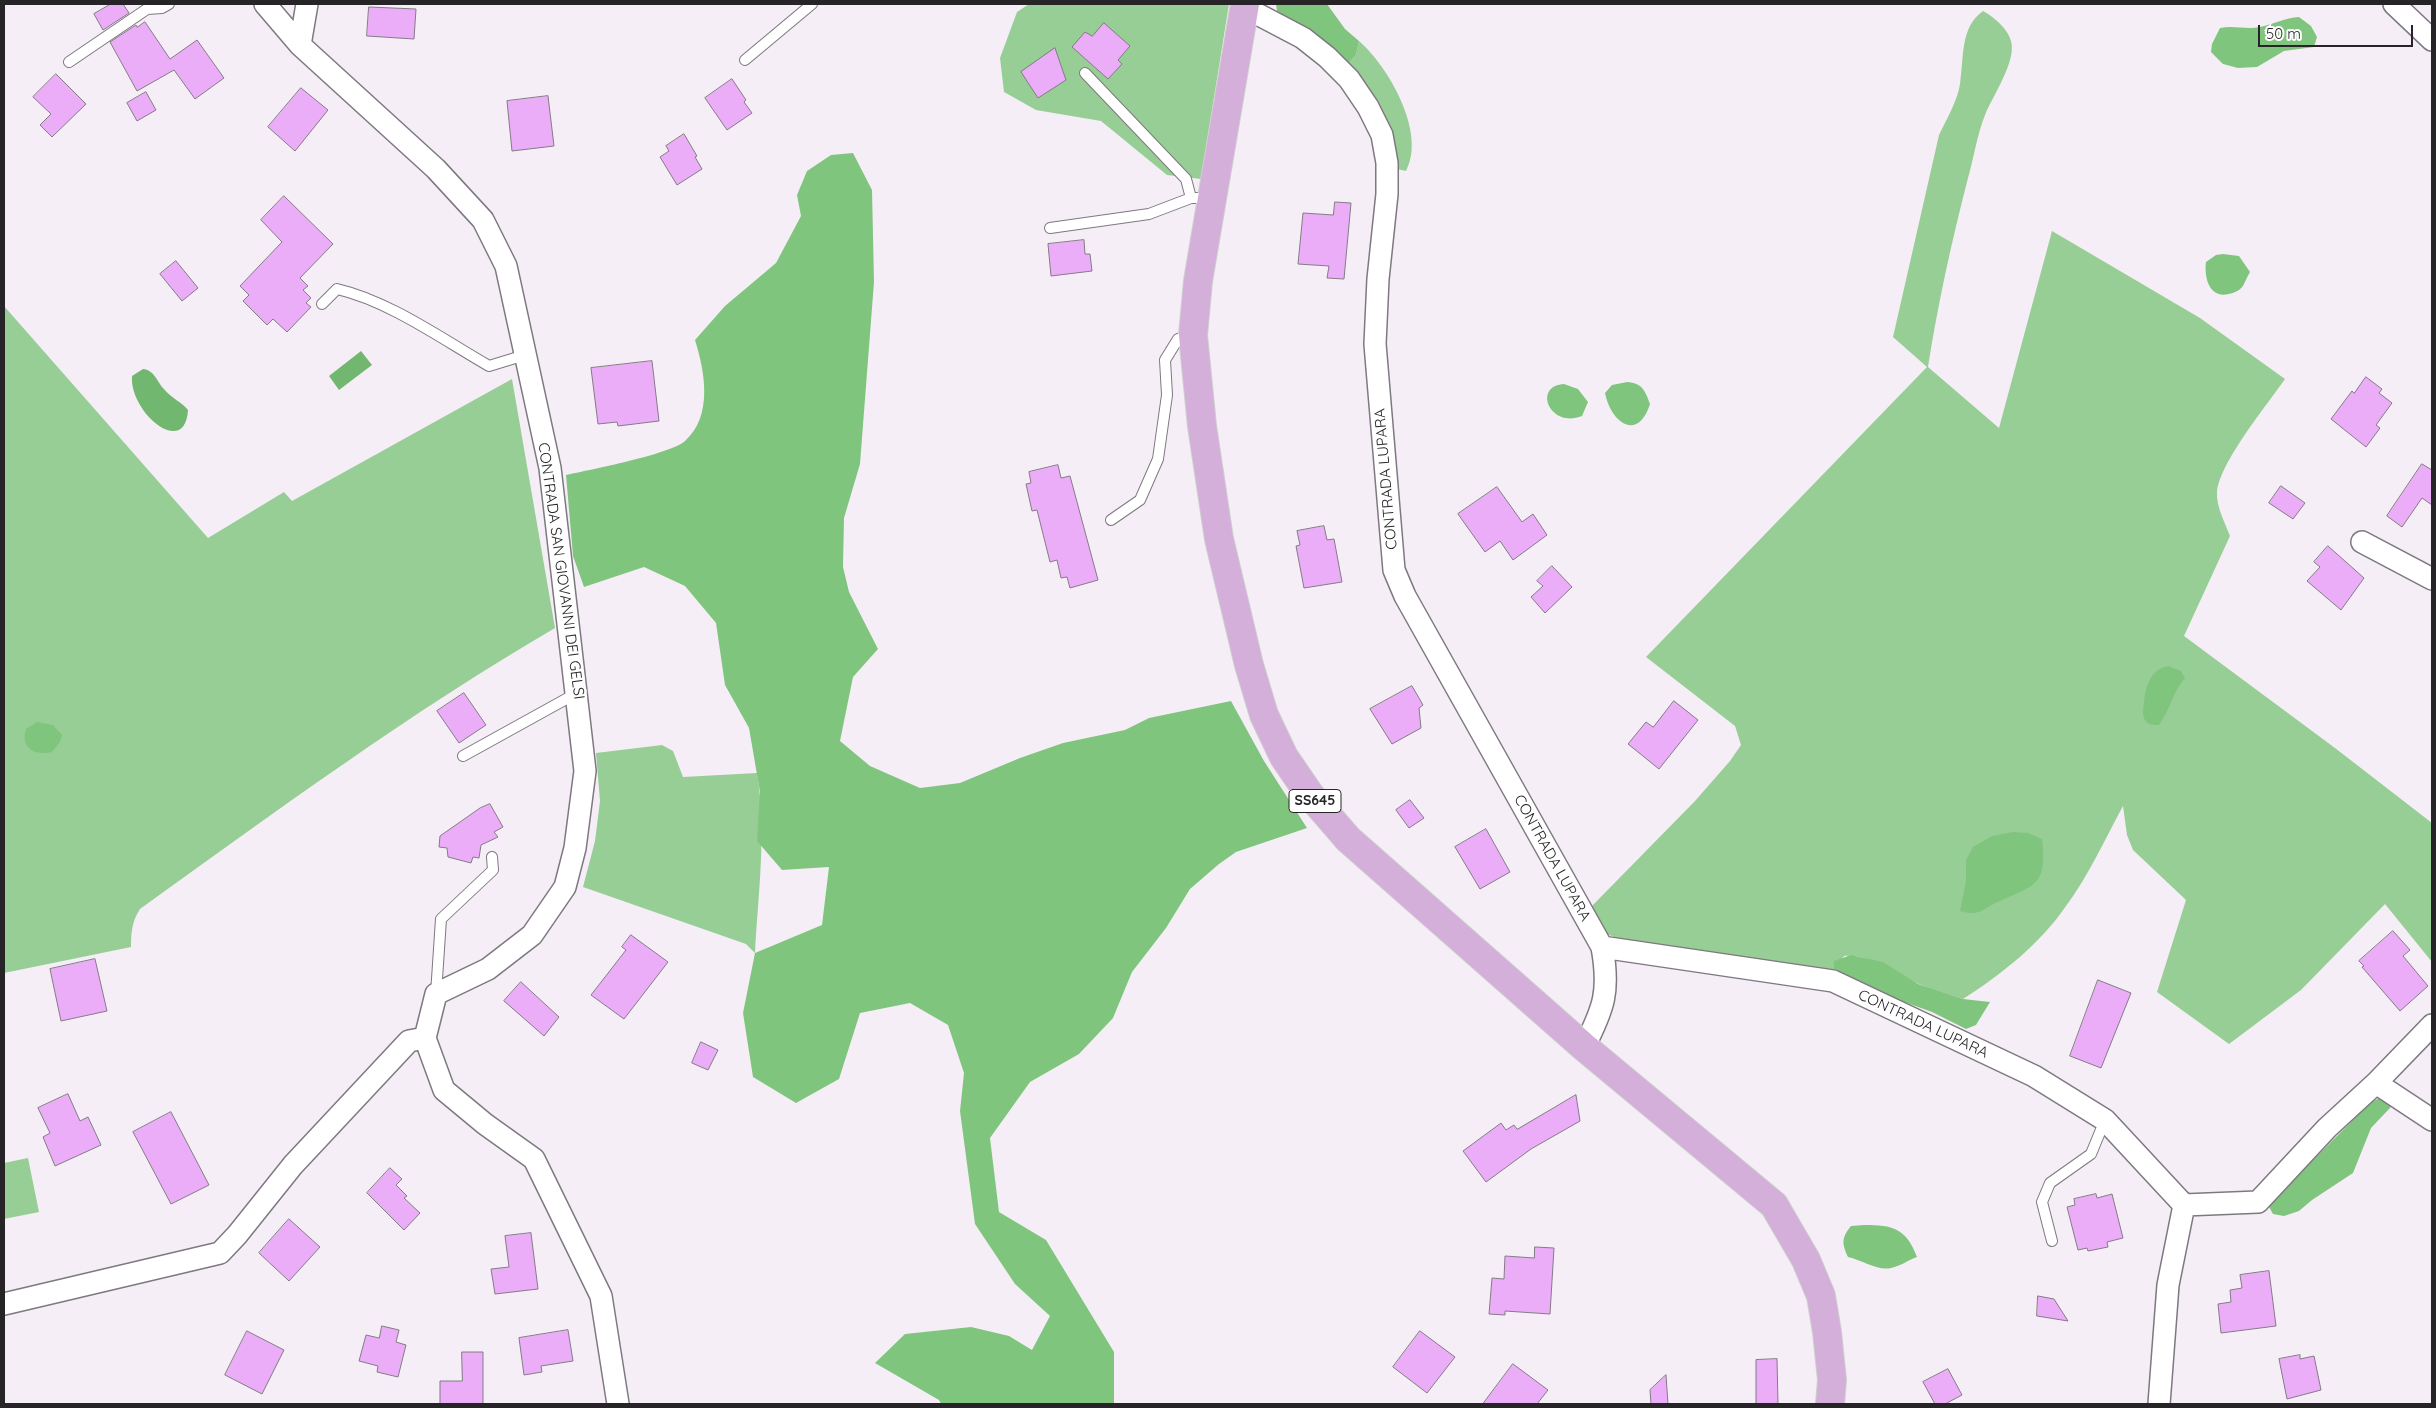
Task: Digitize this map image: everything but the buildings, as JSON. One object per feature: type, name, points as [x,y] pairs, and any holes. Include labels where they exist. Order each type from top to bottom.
[{"type":"main road","name":"SS645","points":[[1244,5],[1201,199],[1194,335],[1202,426],[1219,539],[1249,665],[1264,714],[1284,757],[1310,795],[1348,838],[1584,1047],[1774,1205],[1806,1260],[1821,1296],[1828,1332],[1832,1380],[1830,1404]]},
{"type":"street","name":"CONTRADA SAN GIOVANNI DEI GELSI","points":[[265,4],[300,46],[436,169],[483,220],[506,266],[550,468],[578,693],[585,771],[575,848],[565,887],[532,936],[488,969],[436,994]]},
{"type":"street","points":[[300,46],[307,4]]},
{"type":"street","points":[[2394,4],[2432,40]]},
{"type":"street","name":"CONTRADA LUPARA","points":[[1244,5],[1304,38],[1327,57],[1349,79],[1368,107],[1382,135],[1387,163],[1387,194],[1378,279],[1376,344],[1394,570],[1405,596],[1602,947],[1833,981],[2034,1076],[2105,1120],[2184,1205]]},
{"type":"street","points":[[2362,542],[2432,580]]},
{"type":"street","points":[[1584,1047],[1597,1021],[1606,996],[1607,973],[1602,947]]},
{"type":"street","points":[[436,994],[425,1038],[444,1090],[485,1124],[534,1159],[601,1296],[618,1404]]},
{"type":"street","points":[[2159,1404],[2168,1285],[2184,1205],[2258,1202],[2327,1128],[2376,1084],[2432,1025]]},
{"type":"street","points":[[4,1304],[220,1253],[237,1235],[293,1165],[410,1041],[425,1038]]},
{"type":"street","points":[[2376,1084],[2432,1120]]},
{"type":"lane","points":[[69,62],[146,9],[162,8],[170,4]]},
{"type":"lane","points":[[745,60],[812,4]]},
{"type":"lane","points":[[1050,228],[1149,214],[1201,199],[1186,179],[1085,73]]},
{"type":"lane","points":[[322,304],[337,289],[356,294],[409,320],[489,366],[526,355]]},
{"type":"lane","points":[[1111,520],[1140,500],[1158,459],[1167,395],[1165,360],[1178,338],[1194,335]]},
{"type":"lane","points":[[463,756],[578,693]]},
{"type":"lane","points":[[436,994],[441,919],[493,870],[492,857]]},
{"type":"lane","points":[[2052,1241],[2042,1202],[2050,1183],[2091,1154],[2105,1120]]},
{"type":"shaded area","points":[[1029,4],[1229,4],[1201,179],[1167,175],[1101,121],[1036,110],[1004,92],[1000,58],[1017,12]]},
{"type":"shaded area","points":[[1276,4],[1327,4],[1345,29],[1359,41],[1356,55],[1347,65],[1277,11]]},
{"type":"shaded area","points":[[1983,11],[2004,28],[2011,41],[2012,49],[2003,79],[1985,115],[1978,138],[1956,225],[1928,367],[1999,428],[2052,231],[2200,318],[2285,379],[2235,450],[2220,480],[2217,492],[2218,503],[2230,536],[2184,636],[2432,823],[2432,962],[2385,904],[2301,990],[2229,1044],[2157,992],[2186,900],[2133,850],[2127,835],[2123,806],[2082,882],[2056,920],[2032,946],[1992,979],[1963,999],[1919,984],[1873,961],[1854,956],[1844,956],[1834,971],[1624,941],[1607,934],[1588,910],[1695,801],[1730,761],[1741,745],[1735,726],[1646,657],[1927,367],[1893,337],[1939,135],[1959,91],[1964,44],[1970,26]]},
{"type":"shaded area","points":[[2299,17],[2311,26],[2317,37],[2314,47],[2284,51],[2257,67],[2238,68],[2223,64],[2211,52],[2212,44],[2220,28],[2255,28]]},
{"type":"shaded area","points":[[1359,41],[1382,67],[1392,83],[1408,120],[1412,138],[1411,156],[1406,171],[1397,169],[1387,123],[1382,112],[1369,91],[1347,65],[1356,55]]},
{"type":"shaded area","points":[[853,153],[872,190],[874,282],[860,464],[844,518],[843,567],[849,592],[878,649],[853,677],[840,741],[870,766],[920,788],[960,783],[1020,758],[1063,743],[1125,730],[1149,718],[1231,701],[1264,761],[1307,828],[1236,852],[1190,889],[1166,928],[1132,972],[1113,1018],[1079,1054],[1030,1082],[990,1138],[999,1212],[1046,1240],[1114,1352],[1114,1404],[941,1404],[939,1400],[875,1363],[905,1334],[971,1327],[1009,1336],[1032,1350],[1050,1316],[1015,1284],[975,1224],[960,1111],[964,1073],[948,1025],[910,1003],[860,1013],[839,1079],[796,1103],[753,1077],[743,1013],[755,953],[822,925],[829,867],[782,870],[757,841],[760,792],[749,728],[725,685],[716,623],[685,586],[644,567],[584,587],[573,556],[566,475],[664,451],[685,441],[694,431],[700,419],[704,393],[702,366],[695,340],[725,306],[776,263],[801,216],[797,195],[807,171],[831,155]]},
{"type":"shaded area","points":[[2216,255],[2239,256],[2250,272],[2240,289],[2233,293],[2222,295],[2212,290],[2209,286],[2206,262]]},
{"type":"shaded area","points":[[4,306],[208,538],[284,492],[292,501],[512,379],[555,628],[501,660],[396,728],[140,909],[132,927],[131,947],[4,973]]},
{"type":"shaded area","points":[[361,351],[372,365],[339,390],[329,376]]},
{"type":"shaded area","points":[[143,369],[150,371],[166,392],[188,410],[185,424],[178,430],[168,430],[158,425],[139,403],[133,390],[132,376]]},
{"type":"shaded area","points":[[1627,382],[1640,386],[1650,404],[1645,416],[1639,423],[1632,425],[1625,424],[1613,413],[1605,393],[1612,385]]},
{"type":"shaded area","points":[[1564,384],[1578,389],[1588,402],[1582,416],[1561,417],[1549,406],[1547,398],[1549,392],[1554,386]]},
{"type":"shaded area","points":[[2168,666],[2181,671],[2185,678],[2177,689],[2159,725],[2151,724],[2145,720],[2143,715],[2148,685],[2155,673],[2161,668]]},
{"type":"shaded area","points":[[37,722],[53,725],[62,735],[60,742],[52,752],[40,753],[27,746],[25,741],[26,729]]},
{"type":"shaded area","points":[[662,745],[673,751],[683,777],[757,773],[762,840],[755,953],[746,944],[583,887],[595,841],[600,801],[596,753]]},
{"type":"shaded area","points":[[2013,832],[2028,833],[2042,839],[2043,865],[2037,881],[2023,891],[1977,913],[1960,911],[1966,881],[1966,860],[1973,847],[1992,836]]},
{"type":"shaded area","points":[[1851,955],[1883,962],[1918,984],[1963,999],[1990,1002],[1976,1025],[1966,1029],[1932,1012],[1849,982],[1834,971],[1834,961]]},
{"type":"shaded area","points":[[2381,1097],[2392,1101],[2390,1108],[2371,1128],[2353,1173],[2312,1200],[2299,1211],[2284,1216],[2273,1214],[2268,1205],[2370,1103]]},
{"type":"shaded area","points":[[28,1158],[39,1212],[4,1219],[4,1163]]},
{"type":"shaded area","points":[[1851,1226],[1891,1227],[1897,1230],[1908,1240],[1917,1257],[1898,1266],[1886,1269],[1848,1257],[1843,1241],[1845,1234]]}]
